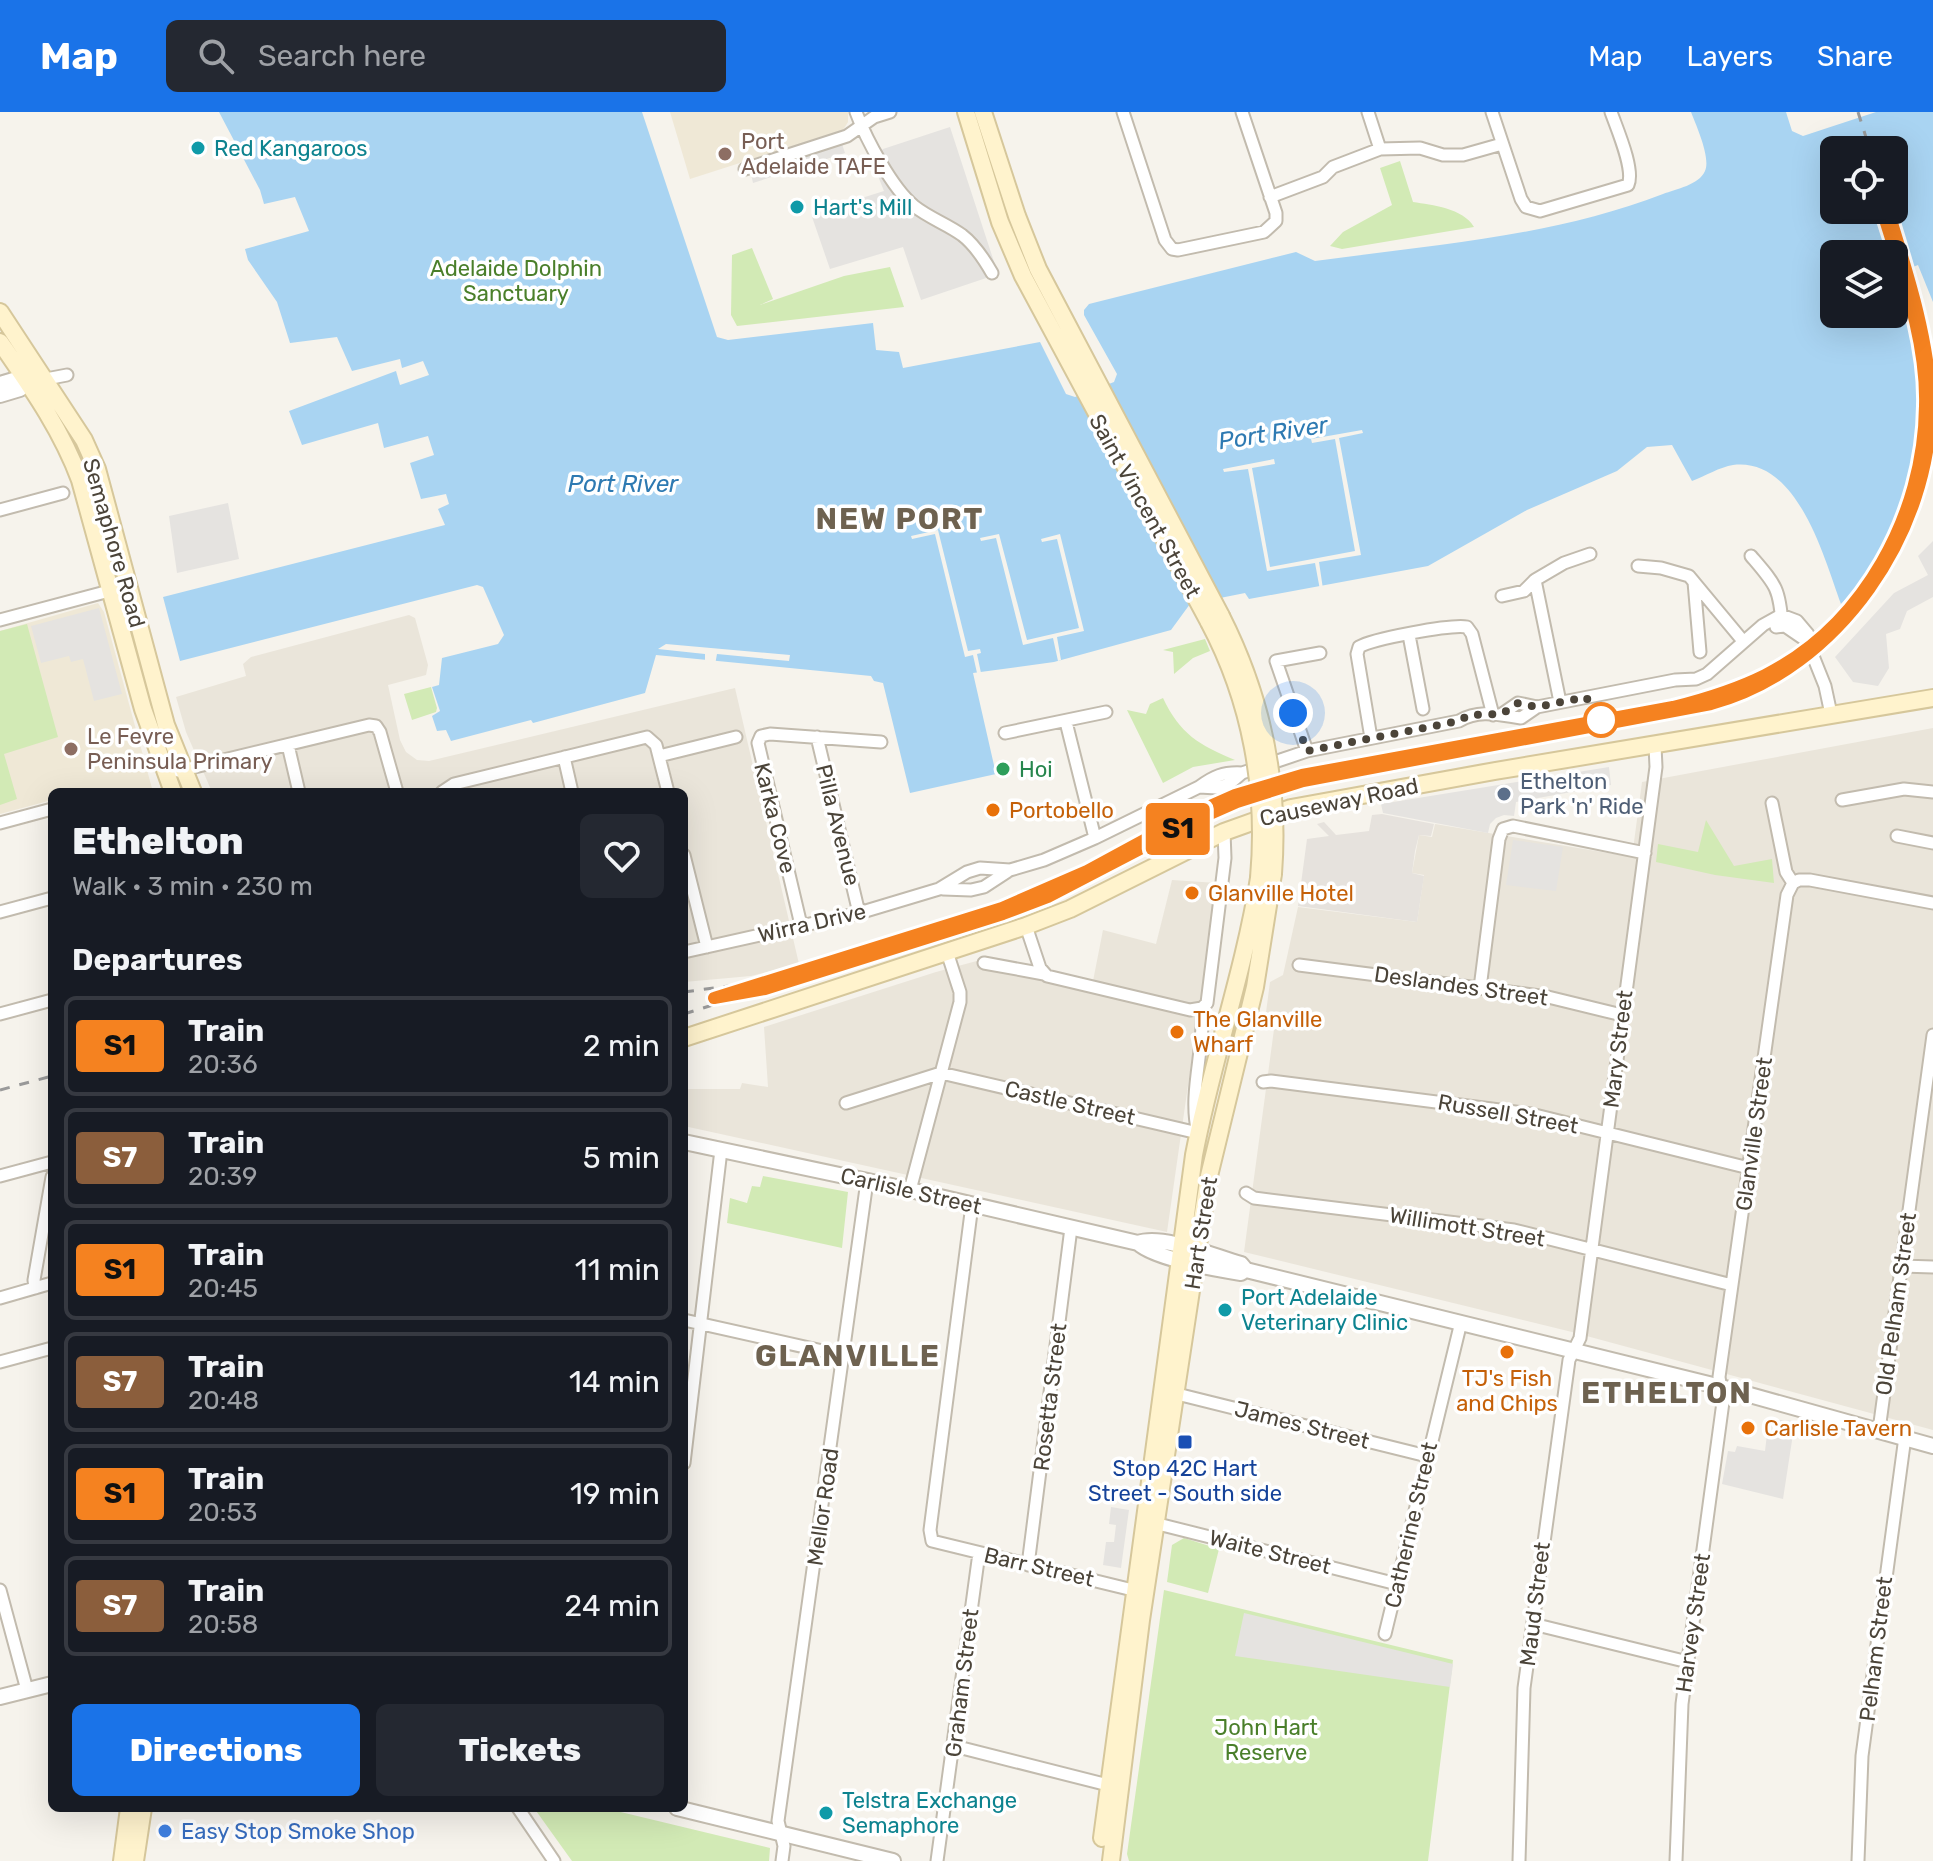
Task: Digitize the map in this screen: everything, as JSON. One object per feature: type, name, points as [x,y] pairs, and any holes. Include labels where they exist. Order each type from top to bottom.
[{"type":"main road","name":"Saint Vincent Street","points":[[966,112],[1013,255],[1082,390],[1215,619]]},
{"type":"main road","name":"Saint Vincent Street","points":[[983,112],[1038,269],[1099,382],[1215,619]]},
{"type":"main road","name":"Semaphore Road","points":[[0,312],[84,440],[97,469],[120,588]]},
{"type":"main road","name":"Semaphore Road","points":[[1,350],[49,413],[69,450],[166,725],[174,772],[173,788]]},
{"type":"main road","name":"Hart Street","points":[[1100,1861],[1114,1786],[1188,1255],[1255,987],[1266,876],[1255,753],[1242,698],[1222,647],[1215,619]]},
{"type":"main road","name":"Causeway Road","points":[[688,1037],[1026,926],[1070,909],[1224,832],[1291,808],[1933,698]]},
{"type":"main road","name":"Semaphore Road","points":[[174,772],[189,788]]},
{"type":"main road","name":"Hart Street","points":[[1150,1522],[1177,1394],[1198,1133],[1266,876]]},
{"type":"main road","name":"Hart Street","points":[[1111,1861],[1114,1786]]},
{"type":"main road","points":[[122,1861],[136,1812]]},
{"type":"main road","points":[[135,1861],[136,1812]]},
{"type":"street","points":[[856,112],[868,141],[912,204],[961,234],[982,255],[992,273]]},
{"type":"street","points":[[745,169],[847,136],[874,117],[890,112]]},
{"type":"street","points":[[1123,112],[1165,240],[1172,249],[1178,250],[1264,232],[1276,221],[1242,112]]},
{"type":"street","points":[[1368,112],[1380,149]]},
{"type":"street","points":[[1492,112],[1521,199],[1526,207],[1540,211],[1628,185],[1631,179],[1611,112]]},
{"type":"street","points":[[1270,197],[1323,177],[1333,167],[1380,149],[1420,148],[1443,155],[1463,155],[1502,144]]},
{"type":"street","points":[[0,384],[17,379],[27,382],[67,375]]},
{"type":"street","points":[[0,395],[20,389],[27,382]]},
{"type":"street","points":[[0,510],[63,493]]},
{"type":"street","points":[[1502,596],[1524,591],[1535,580],[1564,563],[1590,554]]},
{"type":"street","points":[[1751,556],[1775,584],[1782,620],[1803,626],[1808,634],[1807,641],[1823,679],[1831,714]]},
{"type":"street","points":[[1638,566],[1681,572],[1694,581],[1743,641]]},
{"type":"street","points":[[1535,580],[1560,702]]},
{"type":"street","points":[[1694,581],[1700,652]]},
{"type":"street","points":[[0,620],[120,588]]},
{"type":"street","name":"Wirra Drive","points":[[688,951],[859,913],[939,889],[971,890],[984,887],[1010,870],[1044,860],[1095,838],[1199,787],[1217,788],[1229,784],[1242,773],[1307,751],[1459,721],[1471,723],[1487,720],[1495,715],[1521,718],[1537,707],[1675,680],[1696,679],[1707,674],[1775,616],[1782,620]]},
{"type":"street","points":[[1371,738],[1357,654],[1359,647],[1365,643],[1467,627],[1472,634],[1495,715]]},
{"type":"street","points":[[1409,635],[1423,709]]},
{"type":"street","points":[[1307,751],[1276,661],[1320,653]]},
{"type":"street","points":[[1005,733],[1106,712]]},
{"type":"street","points":[[1066,722],[1095,838]]},
{"type":"street","points":[[174,772],[369,725],[376,726],[384,743],[396,788]]},
{"type":"street","name":"Karka Cove","points":[[801,925],[758,743],[761,736],[770,734],[881,742]]},
{"type":"street","points":[[448,788],[647,737],[656,745],[667,788]]},
{"type":"street","points":[[659,756],[736,737]]},
{"type":"street","name":"Pilla Avenue","points":[[817,737],[859,913]]},
{"type":"street","points":[[288,745],[298,788]]},
{"type":"street","name":"Mary Street","points":[[1574,1351],[1580,1338],[1592,1250],[1656,767],[1655,746]]},
{"type":"street","points":[[564,757],[571,788]]},
{"type":"street","points":[[474,779],[476,788]]},
{"type":"street","points":[[1842,800],[1904,789],[1933,792]]},
{"type":"street","points":[[1772,803],[1786,872],[1793,883],[1810,880],[1933,903]]},
{"type":"street","points":[[0,823],[48,810]]},
{"type":"street","points":[[1480,988],[1499,839],[1505,828],[1513,826],[1645,853]]},
{"type":"street","name":"Hart Street","points":[[1198,1133],[1194,1116],[1203,1027],[1202,1008],[1207,1003],[1225,858],[1224,832]]},
{"type":"street","points":[[1897,836],[1933,843]]},
{"type":"street","name":"Wirra Drive","points":[[939,889],[980,868],[1010,870]]},
{"type":"street","points":[[688,871],[707,947]]},
{"type":"street","name":"Glanville Street","points":[[1721,1387],[1719,1377],[1787,895],[1793,883]]},
{"type":"street","points":[[0,912],[48,899]]},
{"type":"street","points":[[1026,926],[1044,974]]},
{"type":"street","points":[[910,1190],[961,997],[947,952]]},
{"type":"street","points":[[984,963],[1044,974],[1053,979],[1190,1010],[1202,1008]]},
{"type":"street","name":"Deslandes Street","points":[[1299,965],[1548,997],[1622,1015]]},
{"type":"street","points":[[0,1014],[48,1001]]},
{"type":"street","name":"Old Pelham Street","points":[[1879,1430],[1929,1102],[1933,1035]]},
{"type":"street","points":[[846,1103],[941,1073]]},
{"type":"street","name":"Castle Street","points":[[941,1073],[1198,1133]]},
{"type":"street","name":"Russell Street","points":[[1263,1082],[1531,1114],[1749,1168]]},
{"type":"street","name":"Carlisle Street","points":[[688,1143],[1138,1243],[1148,1239],[1188,1255],[1241,1264],[1246,1270],[1721,1387],[1933,1446]]},
{"type":"street","points":[[688,1432],[721,1150]]},
{"type":"street","points":[[0,1176],[48,1163]]},
{"type":"street","name":"Mellor Road","points":[[782,1861],[784,1846],[778,1821],[867,1181]]},
{"type":"street","name":"Willimott Street","points":[[1246,1193],[1254,1198],[1514,1230],[1732,1285]]},
{"type":"street","points":[[35,1288],[48,1200]]},
{"type":"street","name":"Barr Street","points":[[972,1205],[930,1530],[932,1541],[1140,1591]]},
{"type":"street","name":"Rosetta Street","points":[[1028,1565],[1071,1228]]},
{"type":"street","points":[[1902,1266],[1933,1267]]},
{"type":"street","points":[[0,1298],[48,1284]]},
{"type":"street","points":[[688,1321],[845,1356]]},
{"type":"street","name":"Catherine Street","points":[[1385,1634],[1461,1322]]},
{"type":"street","points":[[0,1362],[48,1349]]},
{"type":"street","name":"Maud Street","points":[[1519,1861],[1524,1688],[1569,1360],[1574,1351]]},
{"type":"street","name":"Harvey Street","points":[[1676,1861],[1682,1704],[1715,1469],[1723,1397],[1721,1387]]},
{"type":"street","name":"James Street","points":[[1177,1394],[1427,1456]]},
{"type":"street","name":"Pelham Street","points":[[1858,1861],[1862,1756],[1905,1437]]},
{"type":"street","name":"Waite Street","points":[[1150,1522],[1397,1584]]},
{"type":"street","name":"Graham Street","points":[[937,1861],[979,1553]]},
{"type":"street","points":[[0,1590],[27,1690]]},
{"type":"street","points":[[1533,1624],[1688,1662]]},
{"type":"street","points":[[0,1697],[48,1685]]},
{"type":"street","points":[[954,1746],[1114,1786]]},
{"type":"street","points":[[688,1811],[893,1861]]},
{"type":"street","points":[[521,1812],[554,1861]]},
{"type":"shaded area","name":"Port Adelaide TAFE","points":[[670,112],[848,112],[848,122],[843,130],[690,179]]},
{"type":"shaded area","points":[[950,127],[998,274],[921,300],[903,247],[830,269],[811,214],[884,191],[872,161],[883,149]]},
{"type":"shaded area","points":[[842,144],[845,153],[753,183],[751,174]]},
{"type":"shaded area","points":[[228,503],[239,559],[177,573],[169,516]]},
{"type":"shaded area","points":[[1933,541],[1933,597],[1907,611],[1900,629],[1886,634],[1889,668],[1878,686],[1853,682],[1835,657],[1894,593],[1928,575],[1918,556]]},
{"type":"shaded area","name":"Le Fevre Peninsula Primary","points":[[98,603],[104,612],[152,788],[48,788],[48,801],[0,814],[0,631]]},
{"type":"shaded area","points":[[99,608],[122,694],[94,701],[83,659],[71,662],[69,656],[41,663],[31,626]]},
{"type":"shaded area","points":[[409,615],[415,618],[428,665],[426,675],[388,685],[400,740],[406,752],[417,760],[429,761],[735,688],[799,964],[751,976],[688,982],[688,788],[210,788],[186,732],[176,697],[246,676],[243,664],[251,657]]},
{"type":"shaded area","points":[[1933,728],[1933,1430],[1572,1332],[1244,1252],[1275,1022],[1265,1020],[1270,982],[1283,975],[1298,907],[1417,922],[1424,875],[1412,873],[1419,835],[1432,837],[1435,824],[1632,857],[1642,782]]},
{"type":"shaded area","name":"Ethelton Park 'n' Ride","points":[[1609,767],[1611,785],[1516,802],[1514,816],[1496,818],[1490,824],[1488,833],[1383,813],[1381,804]]},
{"type":"shaded area","points":[[1382,814],[1434,824],[1431,836],[1419,835],[1415,851],[1412,873],[1424,876],[1417,922],[1298,906],[1307,839],[1329,836],[1317,824],[1324,822],[1336,835],[1369,831],[1372,815]]},
{"type":"shaded area","points":[[1513,840],[1563,847],[1556,891],[1506,885]]},
{"type":"shaded area","points":[[1172,880],[1217,883],[1167,1232],[688,1127],[688,1089],[740,1089],[742,1083],[768,1087],[764,1027],[984,959],[1093,981],[1103,930],[1156,944]]},
{"type":"shaded area","points":[[1778,1420],[1795,1421],[1783,1499],[1722,1484],[1728,1451],[1735,1452],[1737,1446],[1765,1451],[1767,1434],[1774,1435]]},
{"type":"shaded area","points":[[1111,1507],[1129,1510],[1121,1568],[1103,1565],[1106,1542],[1114,1542],[1116,1525],[1109,1524]]},
{"type":"shaded area","points":[[1244,1613],[1453,1664],[1450,1687],[1235,1656]]},
{"type":"green space","points":[[1400,161],[1413,202],[1455,212],[1474,227],[1342,249],[1330,246],[1343,232],[1392,205],[1380,168]]},
{"type":"green space","points":[[752,248],[773,299],[760,305],[844,276],[890,267],[904,307],[737,326],[731,315],[732,255]]},
{"type":"green space","points":[[27,624],[58,737],[4,754],[17,799],[0,805],[0,631]]},
{"type":"green space","points":[[1205,639],[1210,651],[1193,658],[1174,674],[1173,652],[1163,650]]},
{"type":"green space","points":[[431,687],[436,712],[412,720],[404,694]]},
{"type":"green space","points":[[1163,698],[1176,721],[1192,737],[1235,760],[1193,767],[1163,783],[1127,710],[1146,714],[1150,704]]},
{"type":"green space","points":[[1706,820],[1734,866],[1772,859],[1774,883],[1715,875],[1656,862],[1658,844],[1698,852]]},
{"type":"green space","points":[[763,1176],[848,1192],[842,1248],[727,1223],[730,1198],[747,1203],[752,1186],[760,1187]]},
{"type":"green space","points":[[1184,1538],[1219,1549],[1208,1593],[1167,1582],[1172,1545]]},
{"type":"green space","name":"John Hart Reserve","points":[[1164,1590],[1453,1660],[1428,1861],[1129,1861],[1127,1854]]},
{"type":"green space","points":[[537,1812],[621,1812],[770,1848],[769,1861],[572,1861]]},
{"type":"water","name":"Port River","points":[[219,112],[642,112],[717,337],[728,340],[873,323],[876,350],[899,352],[903,368],[1040,342],[1066,394],[1075,397],[1114,382],[1117,374],[1084,315],[1089,304],[1296,252],[1315,261],[1447,244],[1535,230],[1621,209],[1687,186],[1702,176],[1706,158],[1691,112],[1786,112],[1792,131],[1803,136],[1876,112],[1933,112],[1933,302],[1918,265],[1908,269],[1908,240],[1820,240],[1820,328],[1908,328],[1915,357],[1919,405],[1915,456],[1904,506],[1863,582],[1841,604],[1805,514],[1775,477],[1756,467],[1733,465],[1692,481],[1672,445],[1647,447],[1617,471],[1527,510],[1428,566],[1249,599],[1245,593],[1190,604],[1171,630],[1054,662],[973,673],[996,774],[910,793],[883,683],[874,681],[871,676],[656,655],[645,693],[451,741],[446,730],[437,731],[432,716],[440,711],[432,687],[439,685],[442,658],[498,644],[504,635],[483,587],[477,585],[180,661],[163,597],[445,525],[438,509],[449,504],[446,494],[421,499],[410,463],[434,455],[428,436],[384,448],[378,423],[302,445],[289,411],[396,371],[400,385],[429,375],[423,361],[402,368],[400,359],[352,371],[337,337],[290,343],[277,302],[248,260],[245,249],[309,231],[295,197],[264,204],[260,190]]},
{"type":"pier","points":[[1362,430],[1363,433],[1339,438],[1361,555],[1319,562],[1323,589],[1320,590],[1315,563],[1267,571],[1248,469],[1224,472],[1223,469],[1274,459],[1275,464],[1252,468],[1270,567],[1355,551],[1335,439],[1312,443],[1311,439]]},
{"type":"pier","points":[[938,530],[968,651],[980,649],[981,653],[977,654],[981,673],[977,673],[973,655],[965,657],[935,534],[912,539],[911,536]]},
{"type":"pier","points":[[999,534],[1027,640],[1079,628],[1057,539],[1042,542],[1041,539],[1060,534],[1084,631],[1057,637],[1061,660],[1058,661],[1053,638],[1023,645],[996,538],[981,541],[980,538]]},
{"type":"pier","points":[[666,644],[790,655],[789,661],[717,654],[715,665],[705,664],[705,654],[658,649]]},
{"type":"railway","points":[[1858,112],[1866,136]]},
{"type":"railway","points":[[688,1013],[1003,914],[1048,897],[1194,821],[1237,802],[1303,781],[1711,704],[1757,687],[1799,661],[1837,628],[1869,589],[1896,545],[1915,498],[1927,449],[1931,400],[1929,376],[1915,304],[1892,224]]},
{"type":"railway","points":[[688,991],[758,982]]},
{"type":"railway","points":[[0,1090],[48,1077]]},
{"type":"train","name":"S1","points":[[1886,224],[1921,353],[1926,404],[1922,453],[1911,501],[1891,547],[1867,586],[1839,619],[1809,647],[1767,674],[1709,698],[1302,775],[1235,795],[1192,814],[1046,891],[1002,908],[714,998],[765,989],[1003,914],[1090,877],[1194,821],[1237,802],[1303,781],[1711,704],[1769,679],[1812,652],[1844,624],[1871,591],[1897,550],[1916,502],[1928,454],[1932,403],[1927,352],[1892,224]]},
{"type":"place","name":"Red Kangaroos","points":[[198,148]]},
{"type":"place","name":"Port Adelaide TAFE","points":[[725,154]]},
{"type":"place","name":"Hart's Mill","points":[[797,207]]},
{"type":"place","name":"Le Fevre Peninsula Primary","points":[[71,749]]},
{"type":"place","name":"Hoi","points":[[1003,769]]},
{"type":"place","name":"Ethelton Park 'n' Ride","points":[[1504,794]]},
{"type":"place","name":"Portobello","points":[[993,810]]},
{"type":"place","name":"Glanville Hotel","points":[[1192,893]]},
{"type":"place","name":"The Glanville Wharf","points":[[1177,1032]]},
{"type":"place","name":"Port Adelaide Veterinary Clinic","points":[[1225,1310]]},
{"type":"place","name":"TJ's Fish and Chips","points":[[1507,1352]]},
{"type":"place","name":"Carlisle Tavern","points":[[1748,1428]]},
{"type":"place","name":"Stop 42C Hart Street - South side","points":[[1185,1442]]},
{"type":"place","name":"Telstra Exchange Semaphore","points":[[826,1813]]},
{"type":"place","name":"Easy Stop Smoke Shop","points":[[165,1831]]},
{"type":"district","name":"NEW PORT","points":[[900,519]]},
{"type":"district","name":"GLANVILLE","points":[[848,1356]]},
{"type":"district","name":"ETHELTON","points":[[1667,1393]]},
{"type":"route","points":[[1293,713],[1307,751],[1459,721],[1469,715],[1502,714],[1518,703],[1537,707],[1586,697],[1601,720]]},
{"type":"park label","name":"Adelaide Dolphin Sanctuary","points":[[516,280]]}]
